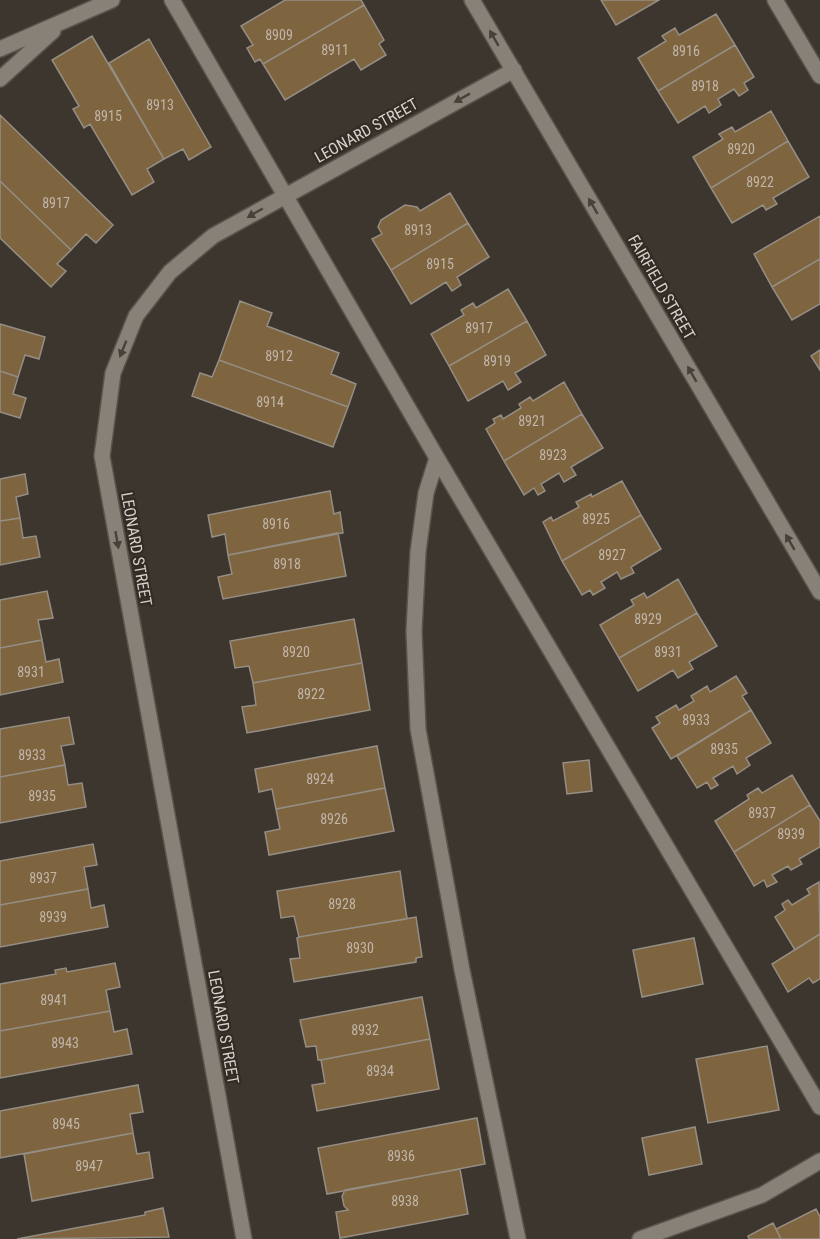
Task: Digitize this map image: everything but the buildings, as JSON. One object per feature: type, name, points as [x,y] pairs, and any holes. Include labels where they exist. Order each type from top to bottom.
[{"type":"street","points":[[0,49],[112,0]]},
{"type":"street","points":[[172,0],[437,458],[820,1107]]},
{"type":"street","name":"FAIRFIELD STREET","points":[[472,0],[820,592]]},
{"type":"street","points":[[775,0],[820,75]]},
{"type":"street","points":[[0,80],[64,21]]},
{"type":"street","name":"LEONARD STREET","points":[[244,1239],[102,456],[113,373],[136,316],[170,272],[213,236],[513,70]]},
{"type":"street","points":[[437,458],[426,493],[417,552],[414,631],[418,729],[462,970],[518,1239]]},
{"type":"street","points":[[640,1239],[762,1195],[820,1161]]}]
